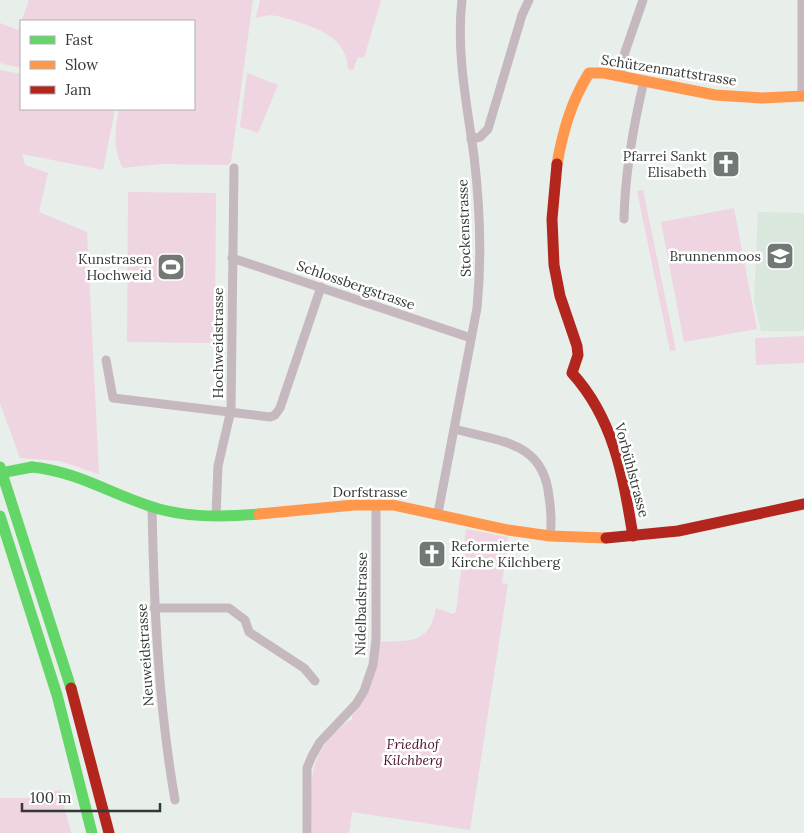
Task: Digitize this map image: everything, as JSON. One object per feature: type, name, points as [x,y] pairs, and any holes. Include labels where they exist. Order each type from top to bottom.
[{"type":"main road","name":"Schützenmattstrasse","points":[[589,73],[621,75],[732,96],[762,98],[803,96]]},
{"type":"main road","name":"Vorbühlstrasse","points":[[589,73],[578,91],[568,122],[555,182],[552,209],[554,266],[560,294],[577,346],[578,355],[572,373],[586,385],[596,399],[610,436],[626,493],[633,536]]},
{"type":"main road","points":[[0,467],[67,672],[109,833]]},
{"type":"main road","name":"Dorfstrasse","points":[[0,473],[32,467],[72,472],[152,507],[184,514],[216,516],[376,504],[411,507],[487,526],[550,536],[595,539],[633,536],[710,525],[804,504]]},
{"type":"main road","points":[[0,516],[57,696],[92,833]]},
{"type":"street","name":"Stockenstrasse","points":[[438,513],[471,338],[479,288],[481,249],[471,139],[463,86],[462,0]]},
{"type":"street","points":[[471,139],[480,137],[488,130],[522,15],[529,0]]},
{"type":"street","points":[[621,75],[625,52],[643,0]]},
{"type":"street","points":[[802,0],[803,96]]},
{"type":"street","points":[[624,220],[625,174],[644,80]]},
{"type":"street","name":"Hochweidstrasse","points":[[216,516],[218,466],[231,410],[234,168]]},
{"type":"street","name":"Schlossbergstrasse","points":[[232,258],[321,286],[471,338]]},
{"type":"street","points":[[106,360],[113,398],[231,410],[270,417],[275,415],[321,286]]},
{"type":"street","points":[[455,430],[523,449],[540,463],[548,482],[552,516],[550,536]]},
{"type":"street","name":"Nidelbadstrasse","points":[[307,833],[308,768],[312,756],[320,742],[356,704],[364,691],[373,665],[376,639],[376,504]]},
{"type":"street","name":"Neuweidstrasse","points":[[152,507],[154,608],[165,737],[174,800]]},
{"type":"street","points":[[154,608],[229,608],[245,620],[249,632],[304,668],[315,681]]},
{"type":"shaded area","name":"Brunnenmoos","points":[[758,212],[804,213],[804,331],[761,331],[754,300]]},
{"type":"green space","points":[[29,0],[253,0],[231,162],[228,165],[160,164],[123,168],[116,147],[119,110],[195,110],[195,20],[21,20]]},
{"type":"green space","points":[[260,0],[381,0],[364,58],[358,57],[353,70],[348,69],[346,56],[341,46],[323,32],[278,16],[269,15],[256,18]]},
{"type":"green space","points":[[0,23],[18,30],[20,25],[20,68],[0,63]]},
{"type":"green space","points":[[0,70],[20,74],[20,110],[115,110],[103,170],[22,154],[25,165],[48,173],[39,212],[87,232],[99,474],[60,461],[20,458],[0,403]]},
{"type":"green space","points":[[247,73],[278,85],[258,133],[240,127]]},
{"type":"green space","points":[[643,190],[676,350],[670,351],[637,191]]},
{"type":"green space","name":"Kunstrasen Hochweid","points":[[128,192],[216,193],[215,343],[127,342]]},
{"type":"green space","points":[[734,208],[757,329],[684,342],[661,222]]},
{"type":"green space","points":[[804,336],[804,363],[756,365],[755,338]]},
{"type":"green space","name":"Friedhof Kilchberg","points":[[466,529],[508,537],[502,583],[508,584],[470,830],[352,812],[349,833],[312,833],[311,798],[313,775],[320,753],[328,740],[348,721],[352,720],[352,716],[359,706],[379,642],[417,638],[429,629],[436,608],[452,614],[456,612]]},
{"type":"green space","points":[[60,790],[71,833],[0,833],[0,798],[28,798]]},
{"type":"traffic: fast","points":[[0,467],[71,688]]},
{"type":"traffic: fast","points":[[32,467],[67,474],[146,505],[175,513],[211,516],[259,514]]},
{"type":"traffic: fast","points":[[0,473],[32,467]]},
{"type":"traffic: fast","points":[[0,516],[57,695],[92,833]]},
{"type":"traffic: slow","points":[[557,164],[568,117],[589,73],[604,73],[715,95],[762,98],[804,96]]},
{"type":"traffic: slow","points":[[259,514],[354,505],[393,505],[508,530],[550,536],[606,538]]},
{"type":"traffic: jam","points":[[557,164],[552,219],[554,265],[560,296],[577,346],[578,355],[572,373],[598,409],[607,429],[620,470],[633,536]]},
{"type":"traffic: jam","points":[[606,538],[678,531],[804,504]]},
{"type":"traffic: jam","points":[[71,688],[109,833]]},
{"type":"place","name":"Pfarrei Sankt Elisabeth","points":[[726,164]]},
{"type":"place","name":"Brunnenmoos","points":[[780,256]]},
{"type":"place","name":"Kunstrasen Hochweid","points":[[171,267]]},
{"type":"place","name":"Reformierte Kirche Kilchberg","points":[[432,554]]}]
